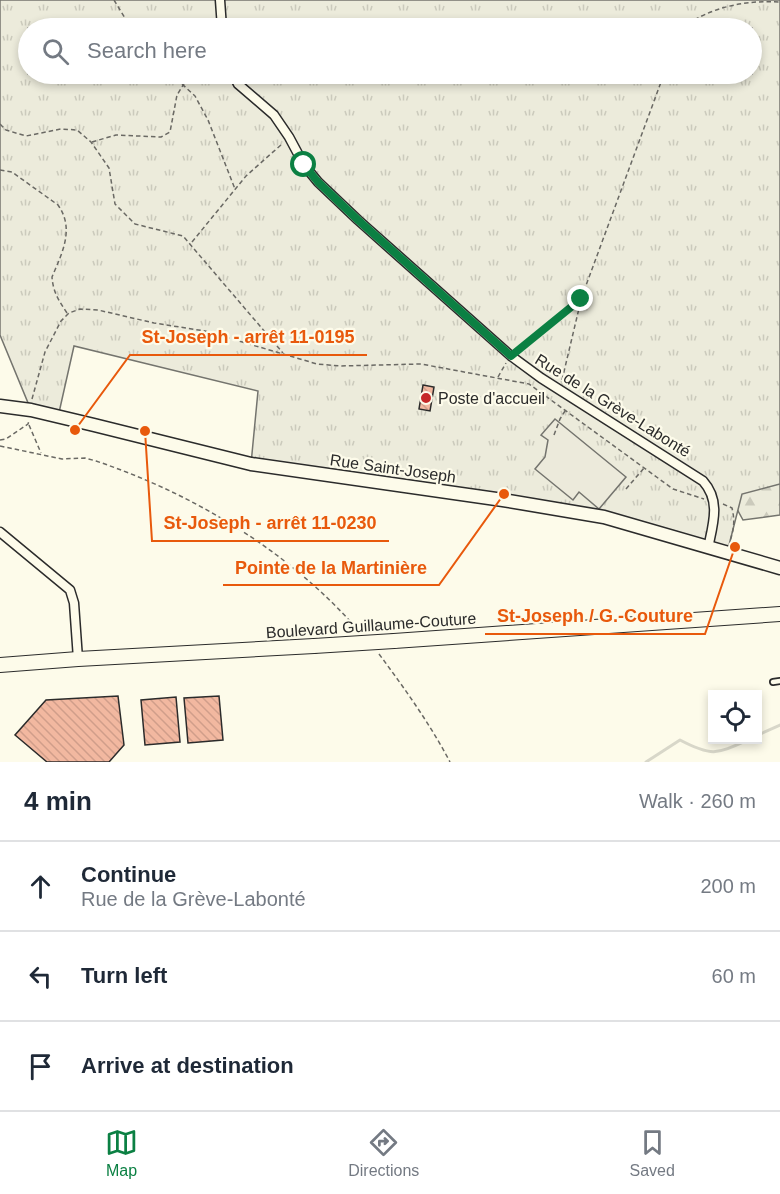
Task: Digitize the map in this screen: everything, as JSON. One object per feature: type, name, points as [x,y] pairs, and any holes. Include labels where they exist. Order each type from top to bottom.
[{"type":"main road","name":"Boulevard Guillaume-Couture","points":[[0,665],[780,614]]},
{"type":"street","points":[[220,0],[221,18]]},
{"type":"street","name":"Rue de la Grève-Labonté","points":[[238,84],[274,115],[304,165],[318,182],[375,236],[511,356],[560,390],[690,471],[711,490],[715,503]]},
{"type":"street","name":"Rue Saint-Joseph","points":[[0,406],[31,410],[251,464],[542,506],[604,518],[780,568]]},
{"type":"street","points":[[708,548],[715,518],[715,503]]},
{"type":"street","points":[[0,532],[70,590],[74,603],[78,659]]},
{"type":"lane","points":[[773,682],[780,681]]},
{"type":"path","points":[[114,0],[125,18]]},
{"type":"path","points":[[696,18],[731,5],[780,2]]},
{"type":"path","points":[[91,142],[116,135],[161,137],[170,132],[177,95],[183,84],[195,96],[208,120],[235,190]]},
{"type":"path","points":[[560,390],[581,299],[660,84]]},
{"type":"path","points":[[0,124],[6,130],[26,136],[61,129],[77,130],[91,142],[109,168],[115,204],[135,224],[183,236],[191,243],[215,275],[284,354]]},
{"type":"path","points":[[191,243],[246,176],[289,137]]},
{"type":"path","points":[[0,170],[12,172],[62,210],[67,237],[52,277],[52,284],[55,294],[68,315]]},
{"type":"path","points":[[498,377],[511,356],[581,299]]},
{"type":"path","points":[[31,405],[45,351],[61,321],[80,309],[98,310],[154,323],[206,331],[317,364],[340,366],[421,364],[498,377],[529,384],[673,489],[732,508],[734,527],[727,553]]},
{"type":"path","points":[[554,435],[565,411]]},
{"type":"path","points":[[0,440],[6,439],[28,424],[41,455]]},
{"type":"path","points":[[0,446],[62,459],[85,458],[171,491],[251,538],[287,565],[345,616],[358,631]]},
{"type":"path","points":[[626,489],[644,468]]},
{"type":"path","points":[[379,654],[404,687],[450,762]]},
{"type":"green space","points":[[0,0],[780,0],[780,484],[742,494],[727,553],[604,517],[251,464],[258,391],[74,346],[58,417],[31,410],[0,335]]},
{"type":"green space","points":[[780,447],[780,515],[743,520],[726,489]]},
{"type":"shaded area","points":[[555,419],[626,477],[599,509],[579,492],[573,500],[535,469],[545,457],[548,440],[541,435]]},
{"type":"building","name":"Poste d'accueil","points":[[423,385],[434,387],[430,411],[419,409]]},
{"type":"building","points":[[118,696],[124,745],[109,762],[47,762],[15,735],[46,700]]},
{"type":"building","points":[[219,696],[223,740],[188,743],[184,698]]},
{"type":"building","points":[[176,697],[180,742],[145,745],[141,700]]},
{"type":"waterway","points":[[762,733],[780,725]]},
{"type":"waterway","points":[[646,762],[680,740],[700,749],[714,752],[738,744]]},
{"type":"place","name":"Poste d'accueil","points":[[426,398]]},
{"type":"place","name":"St-Joseph - arrêt 11-0195","points":[[75,430]]},
{"type":"place","name":"St-Joseph - arrêt 11-0230","points":[[145,431]]},
{"type":"place","name":"Pointe de la Martinière","points":[[504,494]]},
{"type":"place","name":"St-Joseph / G.-Couture","points":[[735,547]]},
{"type":"route","points":[[304,165],[318,182],[358,220],[511,356],[581,299]]}]
